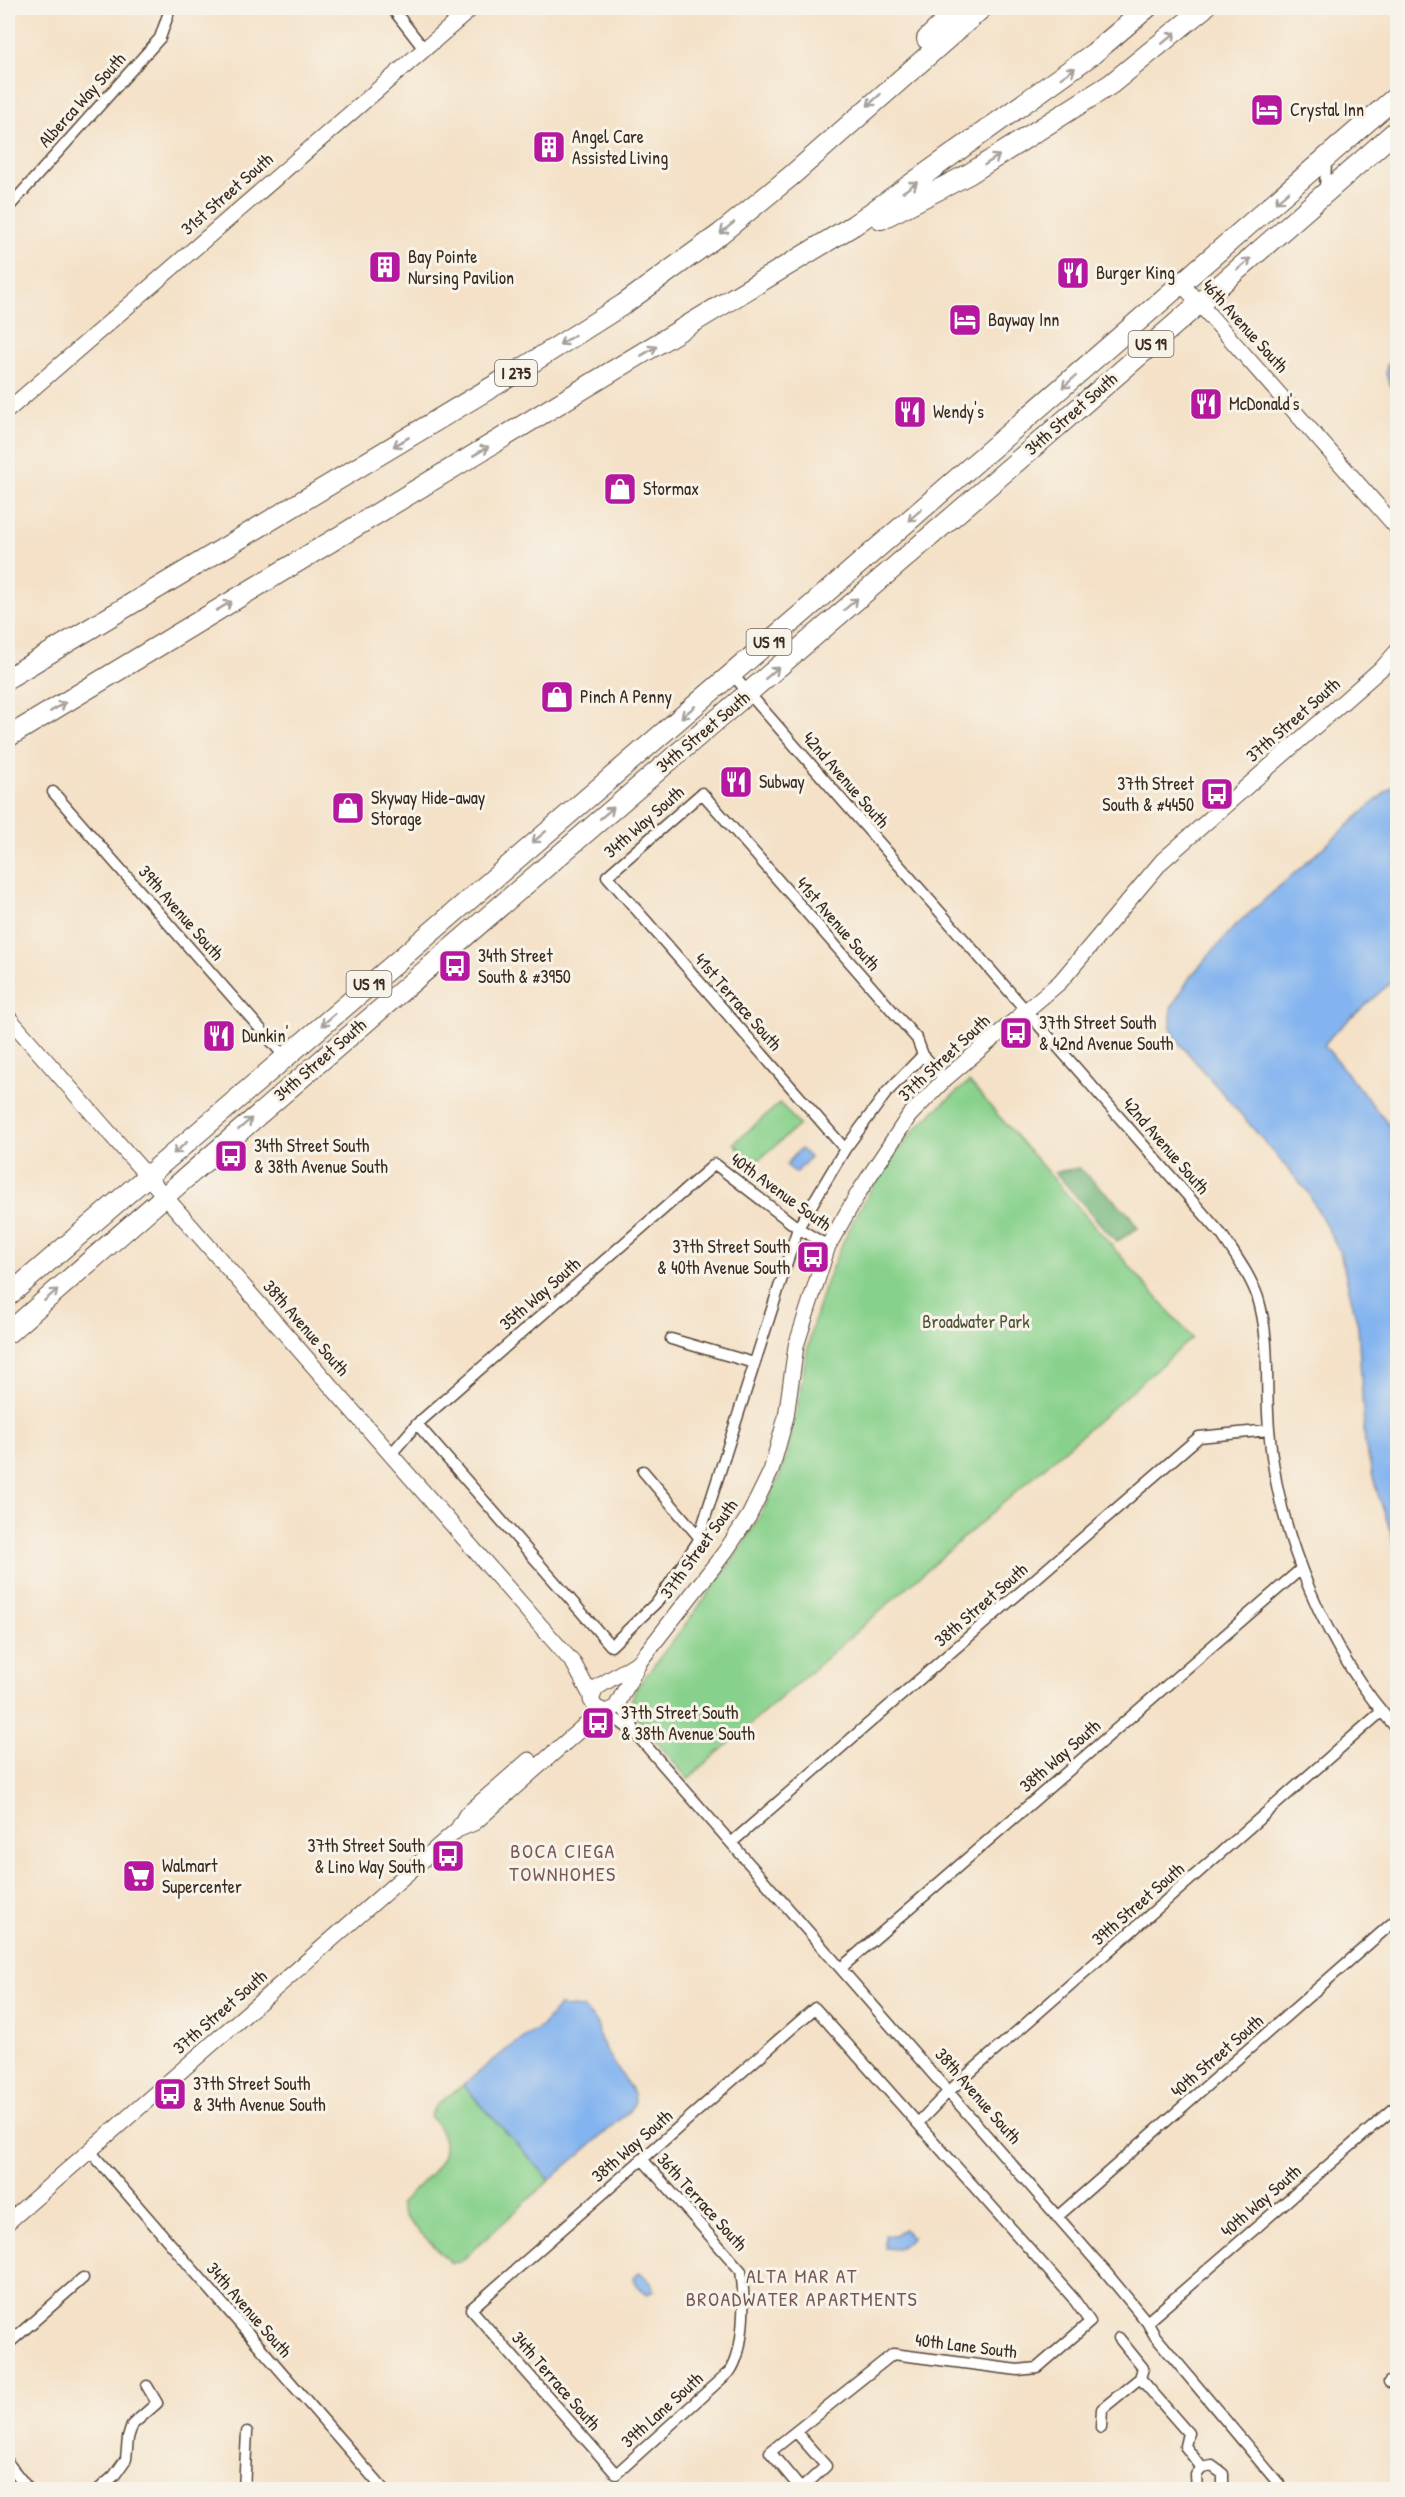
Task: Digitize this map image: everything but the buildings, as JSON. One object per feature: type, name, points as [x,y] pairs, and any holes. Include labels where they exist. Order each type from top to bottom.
[{"type":"highway","points":[[895,82],[920,46],[959,8]]},
{"type":"highway","name":"I 275","points":[[8,678],[487,390],[624,304],[720,234],[782,183],[982,8]]},
{"type":"highway","points":[[8,737],[791,264],[928,174],[1094,53],[1146,8]]},
{"type":"highway","points":[[791,264],[969,174],[1111,84],[1204,8]]},
{"type":"highway","name":"34th Street South","points":[[8,1296],[487,882],[732,674],[1398,95]]},
{"type":"highway","name":"34th Street South","points":[[8,1333],[362,1023],[938,530],[1398,129]]},
{"type":"highway","points":[[978,495],[973,485],[974,480],[993,461],[1002,440]]},
{"type":"highway","points":[[938,530],[948,505],[961,488],[960,477]]},
{"type":"highway","points":[[430,965],[435,947],[476,911],[487,882]]},
{"type":"highway","points":[[362,1023],[378,996],[407,970],[413,947]]},
{"type":"highway","points":[[8,1312],[36,1287],[49,1260]]},
{"type":"street","name":"Alberca Way South","points":[[8,208],[160,38],[168,15],[168,8]]},
{"type":"street","points":[[392,8],[424,49]]},
{"type":"street","name":"31st Street South","points":[[8,410],[472,8]]},
{"type":"street","points":[[1325,193],[1326,158]]},
{"type":"street","name":"46th Avenue South","points":[[1182,284],[1398,529]]},
{"type":"street","name":"37th Street South","points":[[8,2222],[457,1830],[474,1822],[604,1699],[640,1661],[731,1543],[749,1516],[771,1471],[786,1417],[796,1346],[828,1246],[859,1192],[909,1116],[945,1079],[1060,982],[1088,952],[1162,861],[1384,666],[1398,650]]},
{"type":"street","name":"42nd Avenue South","points":[[732,674],[1222,1235],[1244,1268],[1257,1297],[1266,1336],[1269,1430],[1278,1481],[1301,1569],[1348,1665],[1381,1712],[1398,1730]]},
{"type":"street","name":"39th Avenue South","points":[[53,792],[285,1057]]},
{"type":"street","name":"34th Way South","points":[[607,876],[702,793]]},
{"type":"street","name":"41st Avenue South","points":[[702,793],[917,1039],[922,1055],[945,1079]]},
{"type":"street","name":"41st Terrace South","points":[[607,876],[845,1149]]},
{"type":"street","name":"38th Avenue South","points":[[8,1017],[1057,2217],[1147,2322],[1155,2336],[1284,2490]]},
{"type":"street","points":[[417,1424],[610,1646],[658,1601],[699,1537],[798,1228],[845,1149],[888,1092],[922,1055]]},
{"type":"street","name":"40th Avenue South","points":[[715,1164],[798,1228],[828,1246]]},
{"type":"street","name":"35th Way South","points":[[391,1454],[417,1424],[715,1164]]},
{"type":"street","points":[[671,1339],[754,1362]]},
{"type":"street","name":"38th Street South","points":[[731,1843],[1199,1437],[1269,1430]]},
{"type":"street","points":[[644,1471],[699,1537]]},
{"type":"street","name":"38th Way South","points":[[841,1968],[1301,1569]]},
{"type":"street","name":"39th Street South","points":[[918,2122],[948,2092],[1381,1712]]},
{"type":"street","name":"40th Street South","points":[[1057,2217],[1398,1918]]},
{"type":"street","name":"38th Way South","points":[[471,2309],[815,2008],[918,2122]]},
{"type":"street","name":"40th Way South","points":[[1147,2322],[1398,2105]]},
{"type":"street","name":"40th Lane South","points":[[796,2432],[893,2354],[1018,2370],[1037,2368],[1090,2322],[1073,2298],[918,2122]]},
{"type":"street","name":"34th Avenue South","points":[[90,2151],[384,2490]]},
{"type":"street","name":"36th Terrace South","points":[[642,2159],[741,2271],[743,2289],[738,2361],[730,2372]]},
{"type":"street","points":[[8,2344],[83,2278]]},
{"type":"street","name":"34th Terrace South","points":[[471,2309],[616,2474]]},
{"type":"street","points":[[1101,2428],[1102,2409],[1140,2378],[1143,2368],[1119,2338]]},
{"type":"street","name":"39th Lane South","points":[[616,2474],[730,2372]]},
{"type":"street","points":[[1140,2378],[1188,2433],[1185,2446],[1202,2468]]},
{"type":"street","points":[[98,2490],[114,2476],[126,2459],[132,2425],[157,2403],[147,2386]]},
{"type":"street","points":[[244,2490],[247,2432]]},
{"type":"street","points":[[796,2432],[826,2466],[801,2488],[770,2452],[796,2432]]},
{"type":"street","points":[[1197,2490],[1195,2480],[1202,2468],[1212,2466],[1220,2470],[1225,2479],[1224,2489]]},
{"type":"street","points":[[9,2469],[28,2490]]},
{"type":"green space","name":"Broadwater Park","points":[[969,1082],[1192,1338],[688,1779],[636,1717],[630,1704],[635,1690],[718,1581],[757,1522],[772,1492],[789,1446],[821,1296],[854,1220],[898,1150],[928,1117]]},
{"type":"green space","points":[[780,1103],[799,1125],[753,1165],[734,1143]]},
{"type":"green space","points":[[1079,1168],[1128,1213],[1138,1228],[1116,1242],[1055,1172]]},
{"type":"green space","points":[[463,2085],[550,2180],[460,2262],[451,2263],[403,2215],[400,2205],[430,2174],[443,2154],[444,2142],[440,2130],[430,2116],[435,2106]]},
{"type":"water","points":[[1394,359],[1397,360],[1397,392],[1386,375],[1387,366]]},
{"type":"water","points":[[1397,782],[1397,977],[1332,1035],[1324,1045],[1397,1135],[1397,1551],[1376,1488],[1365,1445],[1358,1326],[1340,1252],[1308,1192],[1175,1038],[1171,1027],[1171,1008],[1190,977],[1235,926]]},
{"type":"water","points":[[800,1149],[810,1157],[796,1173],[786,1165]]},
{"type":"water","points":[[559,2006],[583,2008],[598,2024],[599,2036],[634,2094],[635,2101],[631,2110],[550,2180],[463,2085],[506,2050],[542,2026]]},
{"type":"water","points":[[904,2229],[912,2237],[898,2249],[885,2248],[885,2235],[895,2236]]},
{"type":"water","points":[[640,2272],[651,2283],[654,2291],[648,2294],[637,2286],[634,2278]]},
{"type":"place","name":"Crystal Inn","points":[[1267,110]]},
{"type":"place","name":"Angel Care Assisted Living","points":[[549,147]]},
{"type":"place","name":"Bay Pointe Nursing Pavilion","points":[[385,267]]},
{"type":"place","name":"Burger King","points":[[1073,273]]},
{"type":"place","name":"Bayway Inn","points":[[965,320]]},
{"type":"place","name":"McDonald's","points":[[1206,404]]},
{"type":"place","name":"Wendy's","points":[[910,412]]},
{"type":"place","name":"Stormax","points":[[620,489]]},
{"type":"place","name":"Pinch A Penny","points":[[557,697]]},
{"type":"place","name":"Subway","points":[[736,782]]},
{"type":"place","name":"37th Street South & #4450","points":[[1217,794]]},
{"type":"place","name":"Skyway Hide-away Storage","points":[[348,808]]},
{"type":"place","name":"34th Street South & #3950","points":[[455,966]]},
{"type":"place","name":"37th Street South & 42nd Avenue South","points":[[1016,1033]]},
{"type":"place","name":"Dunkin'","points":[[219,1036]]},
{"type":"place","name":"34th Street South & 38th Avenue South","points":[[231,1156]]},
{"type":"place","name":"37th Street South & 40th Avenue South","points":[[813,1257]]},
{"type":"place","name":"37th Street South & 38th Avenue South","points":[[598,1723]]},
{"type":"place","name":"37th Street South & Lino Way South","points":[[448,1856]]},
{"type":"place","name":"Walmart Supercenter","points":[[139,1876]]},
{"type":"place","name":"37th Street South & 34th Avenue South","points":[[170,2094]]},
{"type":"district","name":"BOCA CIEGA TOWNHOMES","points":[[563,1862]]},
{"type":"district","name":"ALTA MAR AT BROADWATER APARTMENTS","points":[[802,2288]]}]
